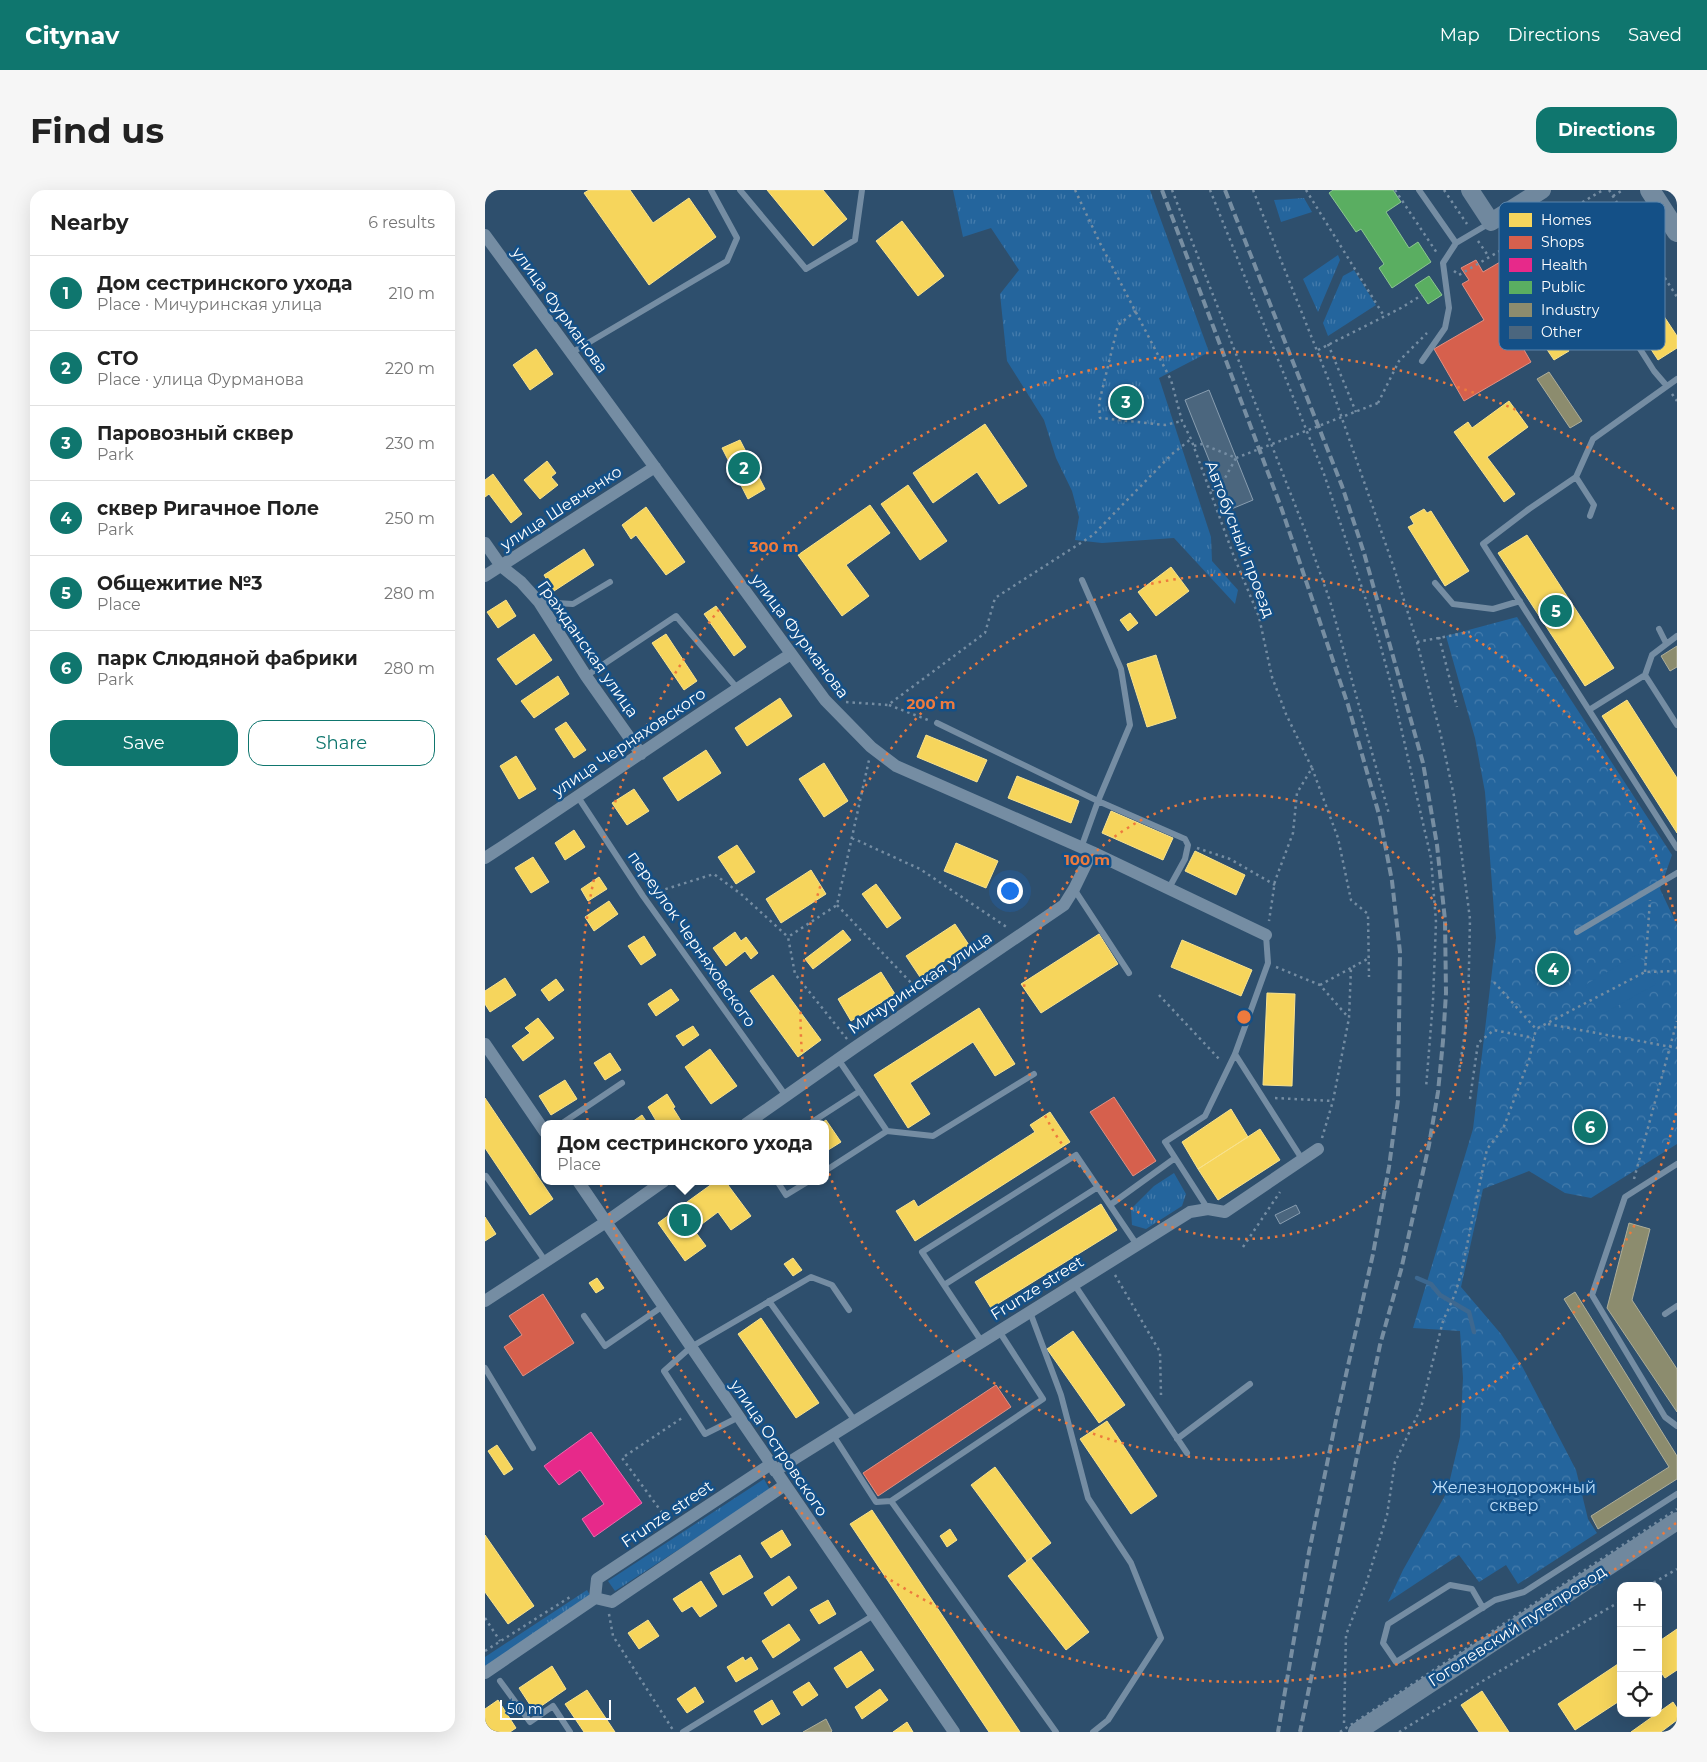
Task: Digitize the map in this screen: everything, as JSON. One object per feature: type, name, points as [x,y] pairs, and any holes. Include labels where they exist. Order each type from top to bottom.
[{"type":"main road","points":[[1470,190],[1491,222],[1499,217]]},
{"type":"main road","points":[[1523,202],[1542,190]]},
{"type":"main road","points":[[1650,190],[1658,202]]},
{"type":"main road","points":[[1665,213],[1677,232]]},
{"type":"main road","name":"Гоголевский путепровод","points":[[1357,1732],[1677,1521]]},
{"type":"street","name":"улица Фурманова","points":[[485,235],[825,700],[871,747],[896,766],[1087,850],[1267,935]]},
{"type":"street","name":"улица Шевченко","points":[[485,576],[655,468]]},
{"type":"street","name":"Гражданская улица","points":[[485,544],[501,566],[521,582],[539,602],[586,676],[641,754]]},
{"type":"street","name":"улица Черняховского","points":[[485,858],[737,688],[791,654]]},
{"type":"street","name":"Мичуринская улица","points":[[752,1120],[925,998],[1064,904],[1074,890],[1087,850]]},
{"type":"street","points":[[485,1044],[541,1126]]},
{"type":"street","name":"Frunze street","points":[[601,1599],[597,1579],[773,1467],[833,1435],[1191,1212],[1208,1209],[1225,1212],[1318,1149]]},
{"type":"street","name":"улица Островского","points":[[581,1185],[951,1731]]},
{"type":"street","points":[[485,1301],[606,1222],[658,1185]]},
{"type":"street","points":[[485,1673],[601,1599],[612,1602],[785,1485]]},
{"type":"lane","points":[[571,353],[727,261],[737,238],[711,190]]},
{"type":"lane","points":[[740,190],[806,269],[855,240],[862,190]]},
{"type":"lane","points":[[1419,190],[1456,243]]},
{"type":"lane","points":[[1422,360],[1445,328],[1449,308],[1443,263],[1456,243],[1491,222]]},
{"type":"lane","points":[[1641,350],[1666,386]]},
{"type":"lane","points":[[1677,379],[1593,439],[1577,477],[1529,509],[1483,544],[1677,848]]},
{"type":"lane","points":[[1577,477],[1594,504],[1590,516]]},
{"type":"lane","points":[[1082,580],[1121,669],[1130,725],[1098,801],[1087,850]]},
{"type":"lane","points":[[539,602],[573,604],[610,582]]},
{"type":"lane","points":[[1435,583],[1453,604],[1493,609],[1519,601]]},
{"type":"lane","points":[[586,676],[676,616],[737,688]]},
{"type":"lane","points":[[1659,629],[1666,643]]},
{"type":"lane","points":[[1589,710],[1645,675],[1652,655],[1677,636]]},
{"type":"lane","points":[[1645,675],[1677,725]]},
{"type":"lane","points":[[937,723],[1098,801],[1185,839],[1188,845],[1185,859],[1169,888]]},
{"type":"lane","name":"переулок Черняховского","points":[[577,797],[643,896],[785,1096]]},
{"type":"lane","points":[[1577,932],[1677,872]]},
{"type":"lane","points":[[1074,890],[1129,973]]},
{"type":"lane","points":[[1208,1209],[1165,1142],[1205,1116],[1235,1054],[1268,963],[1267,935]]},
{"type":"lane","points":[[1235,1054],[1302,1159]]},
{"type":"lane","points":[[838,1059],[887,1132]]},
{"type":"lane","points":[[829,1168],[887,1132],[933,1136],[1034,1074]]},
{"type":"lane","points":[[567,1120],[622,1083]]},
{"type":"lane","points":[[815,1120],[860,1091]]},
{"type":"lane","points":[[982,1342],[922,1252],[1075,1155],[1137,1245]]},
{"type":"lane","points":[[1111,1205],[1175,1158]]},
{"type":"lane","points":[[1677,1164],[1625,1197],[1592,1295],[1665,1417],[1677,1426]]},
{"type":"lane","points":[[485,1177],[546,1262]]},
{"type":"lane","points":[[780,1185],[786,1195],[802,1185]]},
{"type":"lane","points":[[943,1285],[1098,1186]]},
{"type":"lane","points":[[739,1417],[705,1434],[664,1372],[691,1346],[811,1277],[832,1285],[849,1310]]},
{"type":"lane","points":[[1075,1284],[1187,1453]]},
{"type":"lane","points":[[769,1301],[855,1421]]},
{"type":"lane","points":[[584,1316],[605,1346],[663,1306]]},
{"type":"lane","points":[[1665,1314],[1677,1306]]},
{"type":"lane","points":[[1030,1312],[1061,1395],[1088,1498],[1131,1563],[1161,1638],[1108,1720],[1093,1732]]},
{"type":"lane","points":[[833,1435],[876,1502],[891,1501],[1043,1399],[999,1332]]},
{"type":"lane","points":[[485,1368],[533,1448]]},
{"type":"lane","points":[[1177,1439],[1250,1384]]},
{"type":"lane","points":[[1483,1608],[1472,1589],[1450,1585],[1388,1624],[1383,1643],[1396,1662],[1483,1608],[1495,1600],[1524,1592],[1677,1494]]},
{"type":"lane","points":[[891,1501],[1056,1732]]},
{"type":"lane","points":[[683,1732],[874,1616]]},
{"type":"lane","points":[[500,1681],[530,1722],[553,1706],[571,1732]]},
{"type":"path","name":"Автобусный проезд","points":[[1075,190],[1171,380],[1182,421],[1194,446],[1233,554],[1259,617],[1272,677],[1286,714],[1312,768],[1338,838],[1351,900],[1368,914],[1369,977]]},
{"type":"path","points":[[1172,190],[1330,601],[1389,814]]},
{"type":"path","points":[[1210,190],[1324,474],[1377,633],[1391,684],[1431,858],[1433,877],[1436,922],[1433,1001],[1426,1088]]},
{"type":"path","points":[[1253,190],[1318,350],[1394,568],[1417,642],[1441,736],[1454,796],[1470,919],[1468,1014],[1459,1071]]},
{"type":"path","points":[[1306,190],[1384,316]]},
{"type":"path","points":[[1609,190],[1616,202]]},
{"type":"path","points":[[1613,197],[1623,190]]},
{"type":"path","points":[[1665,278],[1677,297]]},
{"type":"path","points":[[1318,350],[1422,295]]},
{"type":"path","points":[[1136,311],[1118,326],[1099,403],[1100,418],[1165,425],[1182,421]]},
{"type":"path","points":[[1210,491],[1220,487],[1236,458],[1378,403],[1399,360],[1427,333]]},
{"type":"path","points":[[1328,344],[1356,412]]},
{"type":"path","points":[[1672,394],[1677,401]]},
{"type":"path","points":[[888,704],[985,633],[995,598],[1093,535],[1172,454],[1191,439]]},
{"type":"path","points":[[1194,446],[1202,444],[1236,458]]},
{"type":"path","points":[[1417,642],[1470,632]]},
{"type":"path","points":[[1439,637],[1457,708]]},
{"type":"path","points":[[825,700],[888,704],[937,723]]},
{"type":"path","points":[[788,937],[837,904],[871,747]]},
{"type":"path","points":[[1267,935],[1275,885],[1293,833],[1297,793],[1312,768]]},
{"type":"path","points":[[852,838],[920,870],[1019,935]]},
{"type":"path","points":[[1188,845],[1230,859],[1275,885]]},
{"type":"path","points":[[643,896],[715,874],[741,894],[788,937],[795,974],[854,1048]]},
{"type":"path","points":[[1645,972],[1651,888]]},
{"type":"path","points":[[837,904],[925,998]]},
{"type":"path","points":[[1320,985],[1369,958]]},
{"type":"path","points":[[1268,963],[1320,985],[1349,1018]]},
{"type":"path","points":[[1318,1149],[1333,1101],[1349,1018],[1351,968]]},
{"type":"path","points":[[1536,1029],[1645,972],[1677,971]]},
{"type":"path","points":[[1494,982],[1536,1029]]},
{"type":"path","points":[[1159,995],[1228,1068]]},
{"type":"path","points":[[1631,1194],[1677,1021]]},
{"type":"path","points":[[1547,1024],[1677,1048]]},
{"type":"path","points":[[1344,1732],[1346,1635],[1367,1581],[1387,1515],[1395,1462],[1421,1408],[1443,1321],[1455,1294],[1461,1274],[1487,1149],[1503,1130],[1529,1060],[1536,1029]]},
{"type":"path","points":[[1470,1099],[1478,1043],[1494,1030],[1534,1038]]},
{"type":"path","points":[[1263,1097],[1333,1101]]},
{"type":"path","points":[[1243,1247],[1283,1188],[1282,1174]]},
{"type":"path","points":[[1108,1263],[1160,1352],[1162,1416]]},
{"type":"path","points":[[675,1529],[622,1458],[690,1412]]},
{"type":"path","points":[[1340,1732],[1677,1509]]},
{"type":"path","points":[[1655,1582],[1677,1569]]},
{"type":"path","points":[[485,1651],[573,1595]]},
{"type":"path","points":[[601,1599],[613,1636],[675,1732]]},
{"type":"path","points":[[1399,1732],[1617,1603]]},
{"type":"path","points":[[485,1618],[501,1641]]},
{"type":"green space","points":[[953,190],[1150,190],[1209,352],[1159,378],[1211,537],[1212,561],[1238,590],[1235,604],[1174,538],[1102,543],[1075,540],[1079,517],[1072,491],[1056,458],[1044,420],[1007,361],[1000,294],[1019,270],[991,228],[963,237]]},
{"type":"green space","points":[[1304,198],[1312,212],[1281,222],[1274,200]]},
{"type":"green space","points":[[1338,255],[1340,260],[1318,312],[1303,279]]},
{"type":"green space","points":[[1354,270],[1376,305],[1328,336],[1323,323],[1343,276]]},
{"type":"green space","name":"Железнодорожный сквер","points":[[1517,617],[1672,855],[1660,889],[1677,925],[1677,1144],[1591,1198],[1565,1193],[1529,1171],[1483,1189],[1461,1287],[1501,1334],[1522,1366],[1576,1470],[1588,1519],[1597,1533],[1518,1584],[1506,1565],[1479,1582],[1459,1555],[1388,1602],[1403,1570],[1447,1492],[1460,1437],[1463,1378],[1460,1331],[1413,1328],[1473,1129],[1496,938],[1485,792],[1475,738],[1446,636]]},
{"type":"green space","points":[[1638,954],[1656,984],[1603,1014],[1585,985]]},
{"type":"green space","points":[[1174,1173],[1186,1194],[1182,1206],[1146,1229],[1132,1225],[1131,1209],[1154,1186]]},
{"type":"green space","points":[[764,1479],[770,1490],[615,1591],[608,1581]]},
{"type":"green space","points":[[587,1590],[591,1597],[485,1667],[485,1657]]},
{"type":"building: Homes","points":[[589,190],[630,190],[653,223],[689,198],[716,237],[649,285],[584,193]]},
{"type":"building: Homes","points":[[767,190],[823,190],[847,219],[813,246]]},
{"type":"building: Homes","points":[[902,221],[944,276],[918,296],[876,241]]},
{"type":"building: Homes","points":[[1665,318],[1677,336],[1677,348],[1658,360],[1651,350],[1665,350]]},
{"type":"building: Homes","points":[[536,349],[553,374],[530,390],[513,365]]},
{"type":"building: Homes","points":[[1547,350],[1569,351],[1554,360]]},
{"type":"building: Homes","points":[[1509,401],[1528,427],[1487,457],[1515,494],[1504,502],[1454,432],[1468,422],[1472,428]]},
{"type":"building: Homes","points":[[985,424],[1027,486],[999,504],[977,472],[933,503],[913,473]]},
{"type":"building: Homes","points":[[740,440],[765,489],[748,499],[722,448]]},
{"type":"building: Homes","points":[[547,461],[556,473],[551,477],[558,485],[540,499],[524,480]]},
{"type":"building: Homes","points":[[493,474],[522,514],[511,523],[489,494],[485,497],[485,480]]},
{"type":"building: Homes","points":[[908,485],[947,541],[920,560],[881,504]]},
{"type":"building: Homes","points":[[870,505],[890,533],[846,565],[869,596],[842,616],[798,555]]},
{"type":"building: Homes","points":[[646,507],[685,562],[666,575],[636,535],[631,539],[622,525]]},
{"type":"building: Homes","points":[[1424,509],[1427,513],[1431,511],[1469,571],[1445,586],[1408,527],[1414,524],[1410,517]]},
{"type":"building: Homes","points":[[1527,535],[1614,668],[1585,686],[1498,553]]},
{"type":"building: Homes","points":[[584,549],[594,565],[554,591],[544,575]]},
{"type":"building: Homes","points":[[1171,567],[1189,591],[1156,616],[1138,592]]},
{"type":"building: Homes","points":[[506,600],[516,616],[498,628],[487,612]]},
{"type":"building: Homes","points":[[716,606],[746,647],[734,656],[704,614]]},
{"type":"building: Homes","points":[[1130,613],[1138,623],[1128,631],[1120,620]]},
{"type":"building: Homes","points":[[534,634],[552,660],[516,685],[497,659]]},
{"type":"building: Homes","points":[[666,634],[697,681],[684,690],[652,643]]},
{"type":"building: Homes","points":[[1156,655],[1176,718],[1147,727],[1127,664]]},
{"type":"building: Homes","points":[[558,676],[569,694],[534,718],[521,701]]},
{"type":"building: Homes","points":[[780,698],[792,716],[747,746],[735,728]]},
{"type":"building: Homes","points":[[1627,700],[1677,778],[1677,833],[1602,716]]},
{"type":"building: Homes","points":[[566,722],[586,750],[574,758],[555,729]]},
{"type":"building: Homes","points":[[926,735],[987,760],[977,782],[917,757]]},
{"type":"building: Homes","points":[[706,750],[721,773],[678,801],[663,778]]},
{"type":"building: Homes","points":[[516,756],[536,789],[519,799],[500,766]]},
{"type":"building: Homes","points":[[824,763],[848,801],[824,817],[799,779]]},
{"type":"building: Homes","points":[[1017,776],[1079,801],[1071,823],[1008,798]]},
{"type":"building: Homes","points":[[634,789],[649,811],[627,825],[612,803]]},
{"type":"building: Homes","points":[[1111,811],[1173,838],[1163,860],[1102,833]]},
{"type":"building: Homes","points":[[574,830],[585,847],[565,860],[555,843]]},
{"type":"building: Homes","points":[[956,843],[998,861],[986,888],[944,871]]},
{"type":"building: Homes","points":[[737,845],[755,872],[736,884],[718,857]]},
{"type":"building: Homes","points":[[1195,851],[1245,875],[1236,895],[1185,871]]},
{"type":"building: Homes","points":[[533,857],[549,882],[531,893],[515,868]]},
{"type":"building: Homes","points":[[811,870],[826,894],[781,923],[766,899]]},
{"type":"building: Homes","points":[[599,877],[607,889],[588,901],[581,889]]},
{"type":"building: Homes","points":[[876,884],[901,918],[887,928],[862,894]]},
{"type":"building: Homes","points":[[609,901],[618,914],[594,931],[585,917]]},
{"type":"building: Homes","points":[[955,924],[969,945],[920,977],[906,956]]},
{"type":"building: Homes","points":[[843,930],[851,940],[813,969],[805,959]]},
{"type":"building: Homes","points":[[735,932],[741,941],[746,937],[758,953],[751,959],[745,951],[726,966],[713,948]]},
{"type":"building: Homes","points":[[1099,934],[1118,964],[1041,1013],[1021,984]]},
{"type":"building: Homes","points":[[644,936],[656,955],[641,965],[628,946]]},
{"type":"building: Homes","points":[[1182,940],[1252,970],[1241,996],[1171,967]]},
{"type":"building: Homes","points":[[881,972],[895,994],[851,1021],[838,999]]},
{"type":"building: Homes","points":[[773,975],[821,1040],[798,1057],[750,991]]},
{"type":"building: Homes","points":[[505,978],[516,995],[490,1012],[485,1004],[485,991]]},
{"type":"building: Homes","points":[[556,979],[564,990],[549,1001],[541,990]]},
{"type":"building: Homes","points":[[671,989],[679,1000],[656,1016],[648,1004]]},
{"type":"building: Homes","points":[[1267,993],[1295,994],[1292,1086],[1263,1085]]},
{"type":"building: Homes","points":[[979,1008],[1015,1064],[995,1076],[973,1042],[910,1083],[930,1114],[908,1128],[874,1075]]},
{"type":"building: Homes","points":[[538,1018],[554,1038],[523,1061],[512,1046],[530,1033],[525,1028]]},
{"type":"building: Homes","points":[[693,1026],[699,1035],[683,1046],[676,1036]]},
{"type":"building: Homes","points":[[710,1049],[737,1086],[711,1104],[685,1067]]},
{"type":"building: Homes","points":[[610,1053],[621,1070],[605,1080],[594,1063]]},
{"type":"building: Homes","points":[[565,1080],[577,1099],[551,1115],[539,1096]]},
{"type":"building: Homes","points":[[667,1094],[680,1120],[656,1120],[648,1107]]},
{"type":"building: Homes","points":[[485,1098],[541,1181],[541,1185],[544,1185],[553,1199],[530,1215],[485,1148]]},
{"type":"building: Homes","points":[[1231,1109],[1248,1137],[1198,1169],[1182,1142]]},
{"type":"building: Homes","points":[[1050,1112],[1070,1142],[915,1241],[896,1211],[914,1200],[918,1207],[1035,1132],[1030,1125]]},
{"type":"building: Homes","points":[[642,1115],[645,1120],[635,1120]]},
{"type":"building: Homes","points":[[829,1124],[841,1142],[829,1150]]},
{"type":"building: Homes","points":[[1260,1129],[1280,1160],[1218,1200],[1198,1169]]},
{"type":"building: Homes","points":[[710,1185],[728,1185],[751,1216],[731,1230],[718,1212],[694,1230],[706,1246],[685,1261],[658,1223]]},
{"type":"building: Homes","points":[[1101,1204],[1117,1230],[991,1308],[975,1282]]},
{"type":"building: Homes","points":[[485,1217],[496,1234],[485,1241]]},
{"type":"building: Homes","points":[[793,1258],[802,1270],[793,1276],[784,1264]]},
{"type":"building: Homes","points":[[597,1278],[604,1288],[596,1293],[589,1283]]},
{"type":"building: Homes","points":[[761,1318],[819,1403],[796,1418],[738,1334]]},
{"type":"building: Homes","points":[[1073,1331],[1125,1405],[1099,1423],[1047,1349]]},
{"type":"building: Homes","points":[[1107,1421],[1157,1496],[1131,1514],[1080,1439]]},
{"type":"building: Homes","points":[[497,1445],[513,1469],[504,1475],[488,1451]]},
{"type":"building: Homes","points":[[995,1467],[1051,1543],[1027,1561],[971,1485]]},
{"type":"building: Homes","points":[[872,1510],[1020,1732],[989,1732],[850,1524]]},
{"type":"building: Homes","points":[[950,1529],[957,1540],[947,1547],[940,1536]]},
{"type":"building: Homes","points":[[782,1530],[791,1545],[771,1558],[761,1543]]},
{"type":"building: Homes","points":[[485,1535],[534,1606],[508,1624],[485,1592]]},
{"type":"building: Homes","points":[[740,1555],[753,1577],[723,1595],[710,1573]]},
{"type":"building: Homes","points":[[1031,1558],[1089,1632],[1066,1650],[1008,1576]]},
{"type":"building: Homes","points":[[789,1576],[797,1588],[772,1606],[764,1593]]},
{"type":"building: Homes","points":[[701,1581],[717,1606],[700,1617],[692,1606],[682,1612],[673,1599]]},
{"type":"building: Homes","points":[[828,1600],[836,1614],[819,1624],[810,1610]]},
{"type":"building: Homes","points":[[648,1620],[659,1636],[639,1649],[628,1633]]},
{"type":"building: Homes","points":[[789,1624],[800,1640],[773,1658],[762,1641]]},
{"type":"building: Homes","points":[[1677,1629],[1677,1670],[1665,1678],[1662,1674],[1662,1639]]},
{"type":"building: Homes","points":[[861,1651],[874,1670],[847,1688],[834,1668]]},
{"type":"building: Homes","points":[[743,1657],[745,1661],[751,1657],[758,1669],[736,1682],[727,1667]]},
{"type":"building: Homes","points":[[1617,1665],[1617,1703],[1575,1730],[1558,1704]]},
{"type":"building: Homes","points":[[552,1666],[566,1689],[534,1711],[519,1688]]},
{"type":"building: Homes","points":[[809,1682],[818,1695],[802,1706],[793,1692]]},
{"type":"building: Homes","points":[[695,1687],[704,1702],[687,1713],[677,1699]]},
{"type":"building: Homes","points":[[880,1689],[888,1700],[862,1719],[855,1707]]},
{"type":"building: Homes","points":[[587,1690],[615,1732],[584,1732],[565,1704]]},
{"type":"building: Homes","points":[[1482,1691],[1509,1732],[1479,1732],[1461,1705]]},
{"type":"building: Homes","points":[[498,1700],[516,1728],[510,1732],[485,1732],[485,1709]]},
{"type":"building: Homes","points":[[772,1700],[780,1714],[762,1725],[754,1711]]},
{"type":"building: Homes","points":[[1673,1702],[1677,1708],[1677,1720],[1661,1732],[1631,1732],[1652,1717],[1662,1717],[1662,1710]]},
{"type":"building: Homes","points":[[907,1722],[913,1732],[893,1732]]},
{"type":"building: Shops","points":[[1476,260],[1483,272],[1499,263],[1499,350],[1524,350],[1531,362],[1464,401],[1434,349],[1484,320],[1462,284],[1469,280],[1461,268]]},
{"type":"building: Shops","points":[[1114,1097],[1156,1161],[1133,1176],[1090,1112]]},
{"type":"building: Shops","points":[[543,1294],[574,1343],[523,1376],[504,1347],[522,1335],[509,1316]]},
{"type":"building: Shops","points":[[996,1385],[1011,1407],[878,1496],[863,1473]]},
{"type":"building: Health","points":[[591,1432],[642,1503],[594,1537],[582,1519],[604,1504],[580,1470],[559,1485],[544,1466]]},
{"type":"building: Public","points":[[1333,190],[1393,190],[1401,202],[1386,212],[1409,248],[1418,242],[1431,262],[1392,288],[1379,268],[1384,264],[1361,229],[1356,232],[1329,193]]},
{"type":"building: Public","points":[[1429,276],[1442,295],[1428,304],[1415,285]]},
{"type":"building: Industry","points":[[1549,372],[1582,421],[1570,428],[1537,379]]},
{"type":"building: Industry","points":[[1677,646],[1677,667],[1670,671],[1661,656]]},
{"type":"building: Industry","points":[[1629,1223],[1650,1229],[1632,1300],[1677,1369],[1677,1412],[1607,1308]]},
{"type":"building: Industry","points":[[1575,1292],[1677,1456],[1677,1479],[1598,1529],[1591,1516],[1669,1467],[1564,1299]]},
{"type":"building: Industry","points":[[826,1719],[831,1732],[803,1732]]},
{"type":"building: Other","points":[[1209,390],[1253,500],[1229,510],[1185,400]]},
{"type":"building: Other","points":[[1296,1205],[1300,1213],[1280,1224],[1275,1215]]},
{"type":"waterway","points":[[1417,1278],[1431,1284],[1440,1295],[1469,1312],[1474,1332]]},
{"type":"railway","points":[[1162,190],[1282,510],[1348,705],[1380,818],[1392,881],[1400,952],[1398,1100],[1389,1167],[1373,1254],[1309,1552],[1278,1732]]},
{"type":"railway","points":[[1225,190],[1342,486],[1364,553],[1423,763],[1437,845],[1445,920],[1446,993],[1443,1041],[1438,1092],[1429,1145],[1401,1270],[1380,1345],[1300,1732]]},
{"type":"place","name":"Паровозный сквер","points":[[1126,402]]},
{"type":"place","name":"СТО","points":[[744,468]]},
{"type":"place","name":"Общежитие №3","points":[[1556,611]]},
{"type":"place","name":"сквер Ригачное Поле","points":[[1553,969]]},
{"type":"place","name":"парк Слюдяной фабрики","points":[[1590,1127]]},
{"type":"place","name":"Дом сестринского ухода","points":[[685,1220]]}]
